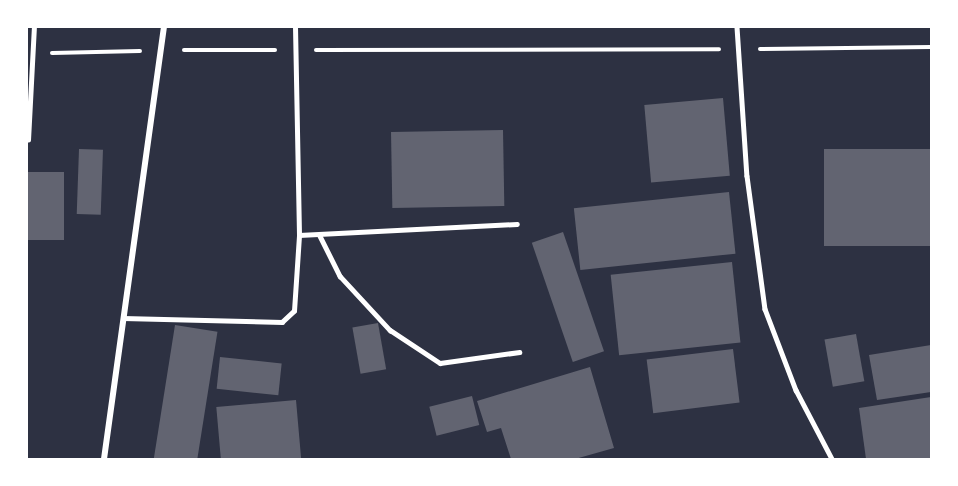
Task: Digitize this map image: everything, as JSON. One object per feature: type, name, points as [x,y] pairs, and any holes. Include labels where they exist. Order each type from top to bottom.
[{"type":"street","points":[[104,459],[164,27]]},
{"type":"lane","points":[[28,141],[34,27]]},
{"type":"lane","points":[[123,318],[282,322],[294,310],[299,235],[295,27]]},
{"type":"lane","points":[[737,27],[747,176],[765,309],[796,390],[832,459]]},
{"type":"lane","points":[[299,235],[320,236],[517,224]]},
{"type":"lane","points":[[320,236],[340,276],[390,330],[440,363],[519,352]]},
{"type":"path","points":[[229,50],[931,47]]},
{"type":"building","points":[[723,98],[730,176],[651,183],[644,105]]},
{"type":"building","points":[[503,130],[504,206],[392,208],[391,132]]},
{"type":"building","points":[[79,149],[103,150],[101,215],[77,214]]},
{"type":"building","points":[[824,149],[931,149],[931,246],[824,246]]},
{"type":"building","points":[[27,172],[64,172],[64,240],[27,240]]},
{"type":"building","points":[[729,192],[735,254],[580,270],[574,208]]},
{"type":"building","points":[[563,232],[604,351],[573,362],[532,243]]},
{"type":"building","points":[[732,262],[740,343],[619,355],[611,275]]},
{"type":"building","points":[[378,323],[386,369],[361,374],[352,328]]},
{"type":"building","points":[[175,325],[217,332],[197,459],[154,458]]},
{"type":"building","points":[[856,334],[864,381],[833,387],[824,340]]},
{"type":"building","points":[[931,345],[931,392],[877,400],[869,355]]},
{"type":"building","points":[[733,349],[740,403],[653,413],[647,360]]},
{"type":"building","points":[[220,357],[282,363],[278,395],[217,389]]},
{"type":"building","points":[[590,367],[614,448],[575,459],[511,459],[501,428],[487,432],[477,401]]},
{"type":"building","points":[[472,396],[479,425],[437,436],[429,407]]},
{"type":"building","points":[[931,397],[931,459],[866,459],[859,408]]},
{"type":"building","points":[[296,400],[301,459],[221,459],[216,407]]}]
